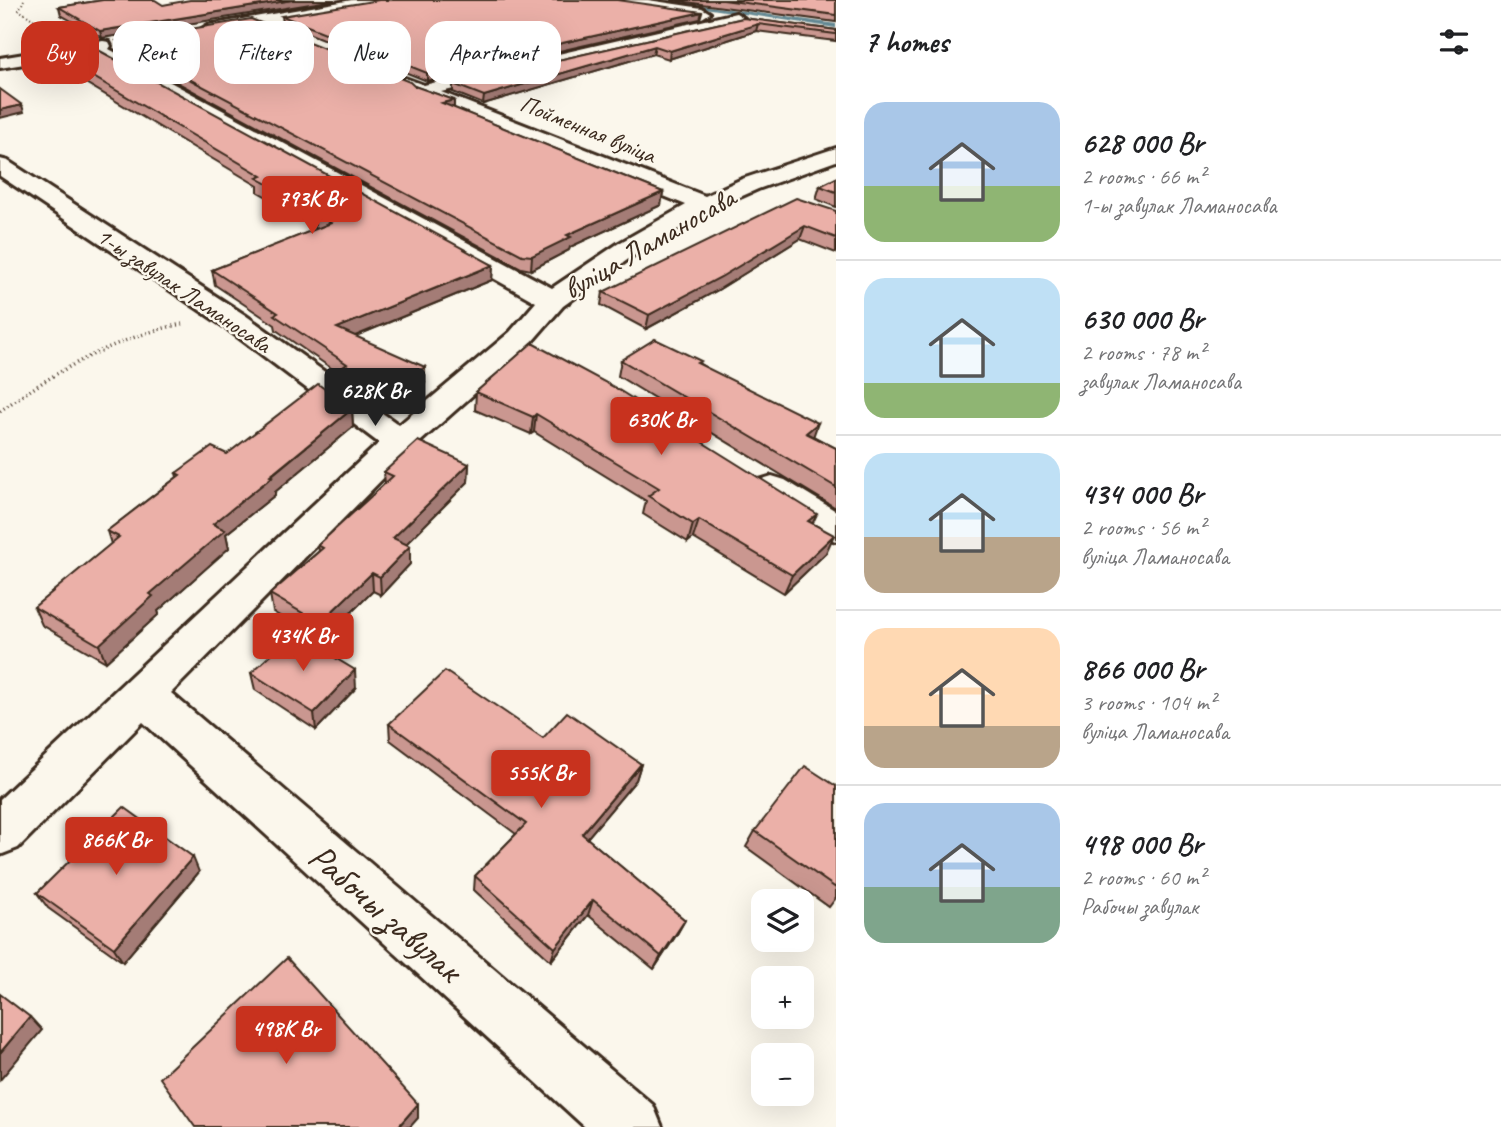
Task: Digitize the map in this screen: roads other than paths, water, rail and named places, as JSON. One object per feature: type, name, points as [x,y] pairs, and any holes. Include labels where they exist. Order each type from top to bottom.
[{"type":"street","points":[[263,21],[378,0]]},
{"type":"street","points":[[618,0],[743,15]]},
{"type":"street","points":[[682,0],[743,15]]},
{"type":"street","points":[[421,91],[743,15]]},
{"type":"street","points":[[99,50],[553,300]]},
{"type":"street","points":[[0,63],[21,60]]},
{"type":"street","name":"Пойменная вуліца","points":[[404,84],[705,204]]},
{"type":"street","name":"вуліца Ламаносава","points":[[0,832],[400,442],[532,344],[553,300],[628,248],[705,204],[750,184],[836,154]]},
{"type":"street","name":"1-ы завулак Ламаносава","points":[[0,166],[235,321],[400,442]]},
{"type":"street","points":[[750,184],[787,198]]},
{"type":"street","points":[[743,469],[836,528]]},
{"type":"street","name":"Рабочы завулак","points":[[143,695],[631,1127]]},
{"type":"waterway","points":[[655,0],[836,26]]}]
